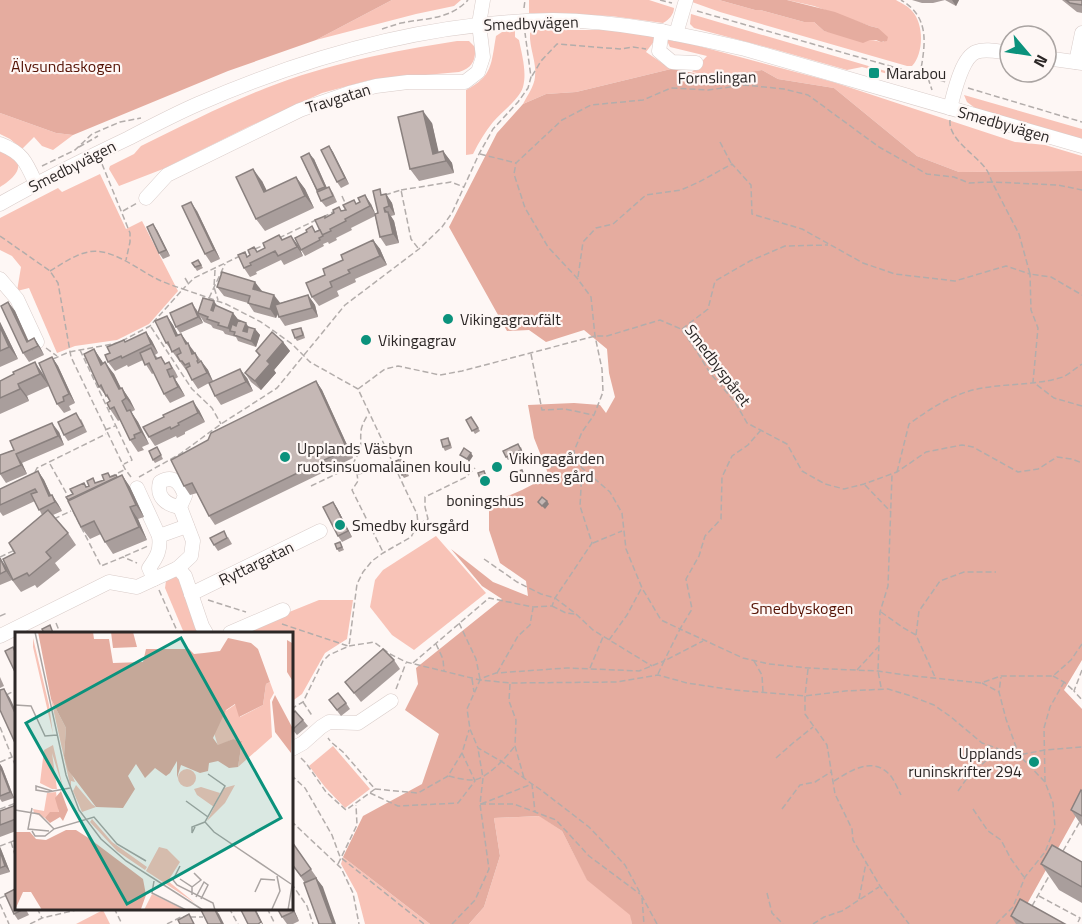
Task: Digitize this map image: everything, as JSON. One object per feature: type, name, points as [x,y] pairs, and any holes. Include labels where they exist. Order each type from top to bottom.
[{"type":"street","name":"Travgatan","points":[[146,198],[167,175],[300,110],[376,86],[408,82],[465,82],[478,72],[483,57],[479,24],[483,0]]},
{"type":"street","points":[[676,34],[678,2]]},
{"type":"street","name":"Smedbyvägen","points":[[0,204],[80,161],[198,104],[292,68],[366,46],[433,31],[479,24],[551,20],[610,22],[745,49],[950,112],[1082,146]]},
{"type":"street","points":[[662,31],[659,51],[672,62],[696,63]]},
{"type":"street","points":[[1058,59],[1079,62],[1082,33]]},
{"type":"street","points":[[950,112],[956,85],[968,58],[975,52],[998,52]]},
{"type":"street","points":[[0,144],[23,158],[36,184]]},
{"type":"street","points":[[0,279],[17,299],[36,342]]},
{"type":"street","points":[[0,636],[109,582],[137,587],[152,573],[158,556],[160,540],[137,488]]},
{"type":"street","points":[[152,573],[178,568],[191,556],[193,541],[180,507]]},
{"type":"street","points":[[160,540],[187,526]]},
{"type":"street","name":"Ryttargatan","points":[[191,594],[321,531]]},
{"type":"street","points":[[178,568],[185,576],[205,632]]},
{"type":"street","points":[[232,632],[283,610]]},
{"type":"street","points":[[292,748],[303,743],[329,722],[358,723],[391,701]]},
{"type":"path","points":[[524,12],[525,0]]},
{"type":"path","points":[[660,0],[678,2],[1082,122]]},
{"type":"path","points":[[901,0],[914,10],[923,27],[925,41],[920,75]]},
{"type":"path","points":[[524,30],[531,77]]},
{"type":"path","points":[[0,236],[50,271],[58,283],[69,352],[106,432],[125,469],[134,480],[180,454],[277,388],[345,305],[419,249],[442,228],[452,213],[493,129],[518,102],[528,88],[531,77],[541,61],[557,44],[620,50],[633,47],[659,51]]},
{"type":"path","points":[[893,78],[909,80],[920,75]]},
{"type":"path","name":"Fornslingan","points":[[516,163],[562,120],[591,105],[643,100],[671,88],[708,90],[745,85],[784,89],[808,95],[879,147],[927,174],[954,177],[969,183],[1058,185],[1082,190]]},
{"type":"path","points":[[950,112],[949,124],[954,137],[988,170],[1019,234],[1030,274],[1031,310],[1038,328],[1033,382]]},
{"type":"path","points":[[80,161],[75,150],[98,136]]},
{"type":"path","points":[[720,142],[732,164],[751,185],[752,214],[802,229],[863,263],[904,275],[955,281],[1006,266],[1030,274],[1051,277],[1082,295]]},
{"type":"path","points":[[479,154],[516,163],[514,174],[525,208],[548,247],[578,278],[591,297],[595,336],[602,369],[603,392],[594,415],[582,432],[574,451],[574,457],[582,468],[610,492],[622,513],[626,549],[642,588],[661,620],[743,658],[808,668],[878,670],[981,683],[999,692]]},
{"type":"path","points":[[102,163],[130,233],[126,261]]},
{"type":"path","points":[[578,278],[583,242],[596,228],[613,224],[646,195],[681,190],[732,164]]},
{"type":"path","points":[[380,196],[401,190],[452,182],[465,187]]},
{"type":"path","points":[[401,190],[411,239],[419,249]]},
{"type":"path","points":[[342,196],[346,206]]},
{"type":"path","points":[[122,212],[146,198]]},
{"type":"path","points":[[276,239],[336,210]]},
{"type":"path","points":[[255,249],[266,244]]},
{"type":"path","points":[[681,329],[708,309],[715,281],[741,266],[785,246],[829,245]]},
{"type":"path","points":[[50,271],[88,252],[104,252],[126,261],[157,279],[219,301],[261,322],[292,344],[310,362],[358,390],[417,514],[418,524],[411,537],[372,561],[363,572],[357,584],[349,646]]},
{"type":"path","points":[[48,361],[69,352],[118,343],[150,327],[194,278],[245,254]]},
{"type":"path","points":[[209,298],[225,263]]},
{"type":"path","points":[[215,269],[214,287],[219,301]]},
{"type":"path","points":[[185,278],[189,284]]},
{"type":"path","name":"Smedbyspåret","points":[[358,390],[385,369],[398,366],[440,375],[595,336],[607,336],[660,320],[681,329],[710,374],[735,402],[747,423],[787,444],[802,471],[825,484],[844,489],[864,484],[897,472],[926,452],[962,445],[972,447],[1018,472],[1038,469],[1058,457],[1082,463]]},
{"type":"path","points":[[150,327],[192,389],[212,408],[221,424]]},
{"type":"path","points":[[80,350],[132,460],[123,465]]},
{"type":"path","points":[[530,353],[542,410],[565,409],[594,415]]},
{"type":"path","points":[[897,472],[909,424],[937,405],[966,392],[1065,376],[1082,364]]},
{"type":"path","points":[[1033,382],[1054,398],[1082,406]]},
{"type":"path","points":[[369,412],[362,424],[360,434],[362,442],[353,466],[358,481],[352,490],[383,553]]},
{"type":"path","points":[[32,477],[37,468],[115,426]]},
{"type":"path","points":[[658,675],[692,609],[686,579],[699,556],[705,536],[721,519],[722,477],[732,456],[748,445],[761,430]]},
{"type":"path","points":[[551,467],[574,457]]},
{"type":"path","points":[[357,474],[373,471],[391,460]]},
{"type":"path","points":[[49,462],[69,497]]},
{"type":"path","points":[[310,486],[353,466]]},
{"type":"path","points":[[418,524],[428,519],[424,497],[466,477],[475,468]]},
{"type":"path","points":[[582,468],[580,506],[592,543]]},
{"type":"path","points":[[109,477],[125,469]]},
{"type":"path","points":[[881,689],[878,670],[880,612],[888,586],[892,474]]},
{"type":"path","points":[[864,484],[891,512]]},
{"type":"path","points":[[54,519],[73,511],[102,566],[160,540]]},
{"type":"path","points":[[552,606],[592,543],[624,530]]},
{"type":"path","points":[[0,557],[13,552],[21,545]]},
{"type":"path","points":[[123,557],[152,573],[178,632]]},
{"type":"path","points":[[484,559],[517,582],[555,598],[593,630],[653,666]]},
{"type":"path","points":[[935,678],[916,635],[919,611],[940,581],[964,572],[996,572]]},
{"type":"path","points":[[609,640],[627,615],[642,588]]},
{"type":"path","points":[[412,663],[489,598],[533,607],[552,606],[566,613],[576,614]]},
{"type":"path","points":[[496,673],[518,636],[530,625],[533,607]]},
{"type":"path","points":[[880,612],[916,635]]},
{"type":"path","points":[[0,616],[7,613]]},
{"type":"path","points":[[453,924],[475,900],[489,868],[480,804],[483,778],[478,748],[470,729],[467,709],[480,680],[476,659],[459,623]]},
{"type":"path","points":[[590,669],[603,636]]},
{"type":"path","points":[[480,680],[496,673],[567,668],[639,671],[704,641]]},
{"type":"path","points":[[292,708],[303,702],[323,661],[329,655],[349,646],[374,642],[406,662],[472,679],[510,683],[617,682],[658,675],[687,683],[805,696],[888,689],[934,705],[982,743],[1002,750],[1019,755],[1082,747]]},
{"type":"path","points":[[435,644],[443,659],[445,672]]},
{"type":"path","points":[[1053,676],[1071,660],[1082,644]]},
{"type":"path","points":[[857,670],[879,647]]},
{"type":"path","points":[[753,660],[762,675],[763,693]]},
{"type":"path","points":[[391,701],[406,662]]},
{"type":"path","points":[[808,668],[805,714],[827,745],[835,794],[852,829],[853,840],[880,886],[909,924]]},
{"type":"path","points":[[1074,691],[1082,670]]},
{"type":"path","points":[[981,683],[1001,676],[1053,676],[1064,682],[1082,700]]},
{"type":"path","points":[[1001,676],[999,692],[1019,755],[1045,782]]},
{"type":"path","points":[[472,679],[475,693]]},
{"type":"path","points":[[996,924],[1013,907],[1025,878],[1045,852],[1055,827],[1053,803],[1045,782],[1044,728],[1050,707],[1064,682]]},
{"type":"path","points":[[510,683],[509,701],[516,720],[514,746],[524,779]]},
{"type":"path","points":[[0,698],[15,690]]},
{"type":"path","points":[[303,702],[331,742],[343,752],[375,789],[418,793],[448,776],[462,753],[470,729]]},
{"type":"path","points":[[0,727],[15,763]]},
{"type":"path","points":[[776,758],[814,727]]},
{"type":"path","points":[[370,793],[398,806],[458,802],[475,781],[483,778],[501,762],[514,746]]},
{"type":"path","points":[[478,748],[541,790],[589,827],[625,865],[657,924]]},
{"type":"path","points":[[292,749],[306,763],[326,792],[346,810],[375,789]]},
{"type":"path","points":[[958,791],[970,774],[1002,750]]},
{"type":"path","points":[[462,753],[475,781]]},
{"type":"path","points":[[0,762],[13,756]]},
{"type":"path","points":[[833,781],[855,769],[874,765],[888,773],[901,795]]},
{"type":"path","points":[[783,809],[800,785],[815,782],[832,772]]},
{"type":"path","points":[[292,776],[305,788],[332,835],[340,857],[424,924]]},
{"type":"path","points":[[448,776],[475,781]]},
{"type":"path","points":[[480,804],[532,784]]},
{"type":"path","points":[[532,784],[535,812]]},
{"type":"path","points":[[0,809],[15,803]]},
{"type":"path","points":[[338,864],[357,825],[356,804]]},
{"type":"path","points":[[480,804],[514,804],[556,820],[589,856],[642,896],[644,924]]},
{"type":"path","points":[[973,809],[988,831],[1001,840],[1025,878]]},
{"type":"path","points":[[1060,857],[1082,818]]},
{"type":"path","points":[[292,822],[341,868],[353,893],[359,924]]},
{"type":"path","points":[[0,846],[15,840]]},
{"type":"path","points":[[11,842],[15,855]]},
{"type":"path","points":[[859,900],[866,863]]},
{"type":"path","points":[[1033,905],[1049,876]]},
{"type":"path","points":[[292,885],[307,906],[313,924]]},
{"type":"path","points":[[813,924],[824,917],[842,911],[880,886]]},
{"type":"path","points":[[767,893],[772,913],[783,924]]},
{"type":"path","points":[[0,898],[8,895]]},
{"type":"path","points":[[1038,896],[1081,918],[1077,924]]},
{"type":"path","points":[[0,904],[9,924]]},
{"type":"path","points":[[38,909],[42,918]]},
{"type":"path","points":[[30,924],[72,909]]},
{"type":"path","points":[[115,909],[122,924]]},
{"type":"path","points":[[216,912],[225,909]]},
{"type":"path","points":[[229,909],[238,924]]},
{"type":"path","points":[[268,909],[275,924]]},
{"type":"path","points":[[167,924],[181,917],[206,917]]},
{"type":"shaded area","points":[[392,0],[461,0],[454,6],[316,40]]},
{"type":"shaded area","points":[[529,0],[649,0],[674,8],[671,17],[663,23],[611,16],[529,13]]},
{"type":"shaded area","points":[[693,0],[719,0],[804,22],[814,22],[824,31],[884,42],[878,28],[814,6],[787,0],[896,0],[912,11],[919,23],[921,38],[919,54],[912,66],[907,66],[720,12],[692,2]]},
{"type":"shaded area","points":[[691,14],[906,77],[862,67],[847,70],[694,28],[690,24]]},
{"type":"shaded area","points":[[515,30],[515,37],[519,40],[524,63],[523,87],[514,101],[490,126],[473,154],[466,155],[466,90],[486,74],[496,36],[502,32]]},
{"type":"shaded area","points":[[534,30],[615,30],[654,35],[655,40],[646,52],[671,69],[576,92],[546,94],[523,104],[535,77],[530,39],[530,33]]},
{"type":"shaded area","points":[[669,38],[833,82],[1015,142],[1045,145],[1082,156],[1082,171],[959,172],[917,156],[834,88],[778,79],[762,70],[717,77],[692,72],[707,56],[670,47],[667,41]]},
{"type":"shaded area","points":[[457,41],[469,41],[475,47],[472,63],[459,72],[370,80],[322,93],[163,169],[119,186],[109,169],[110,166],[134,154],[141,146],[234,101],[289,79],[360,59]]},
{"type":"shaded area","points":[[964,95],[1082,129],[1082,141],[975,108],[967,102]]},
{"type":"shaded area","points":[[0,113],[56,133],[73,135],[53,150],[42,146],[34,137],[22,149],[0,134]]},
{"type":"shaded area","points":[[0,149],[13,156],[17,161],[18,170],[0,187]]},
{"type":"shaded area","points":[[100,174],[126,229],[142,221],[178,291],[149,324],[117,340],[75,346],[57,353],[29,288],[17,291],[21,267],[12,256],[0,250],[0,218],[58,188],[62,192]]},
{"type":"shaded area","points":[[436,536],[486,593],[414,650],[392,635],[370,607],[375,580],[383,570]]},
{"type":"shaded area","points":[[176,576],[184,582],[204,632],[184,632],[165,588],[166,581]]},
{"type":"shaded area","points":[[319,600],[353,600],[347,639],[325,653],[302,694],[292,701],[292,632],[239,632]]},
{"type":"shaded area","points":[[333,746],[370,789],[345,808],[309,766]]},
{"type":"shaded area","points":[[540,816],[562,831],[587,879],[631,915],[632,924],[469,924],[484,907],[500,856],[494,818]]},
{"type":"shaded area","points":[[343,857],[430,924],[365,924],[357,893],[341,864]]},
{"type":"shaded area","points":[[103,910],[110,924],[76,924]]},
{"type":"green space","name":"Älvsundaskogen","points":[[0,0],[392,0],[316,40],[228,71],[73,135],[56,133],[0,113]]},
{"type":"green space","points":[[719,0],[787,0],[835,12],[878,28],[888,37],[887,41],[870,40],[863,43],[824,31],[814,22],[804,22]]},
{"type":"green space","name":"Smedbyskogen","points":[[671,69],[717,77],[762,70],[778,79],[834,88],[917,156],[959,172],[1082,171],[1082,660],[1064,690],[1082,709],[1082,805],[1016,924],[632,924],[630,915],[587,880],[562,831],[539,816],[494,818],[500,856],[484,907],[469,924],[430,924],[343,857],[363,816],[422,784],[439,734],[405,710],[418,684],[416,668],[502,599],[482,586],[451,549],[493,582],[528,596],[526,581],[500,563],[489,530],[489,504],[549,476],[534,438],[528,405],[574,403],[600,405],[606,413],[615,397],[609,373],[607,349],[584,330],[546,342],[529,330],[507,331],[449,227],[497,133],[523,104],[546,94],[576,92]]},
{"type":"building","points":[[1066,0],[1082,0],[1082,5],[1070,3]]},
{"type":"building","points":[[423,111],[433,154],[443,151],[446,161],[410,169],[398,117]]},
{"type":"building","points":[[329,146],[345,178],[337,182],[321,150]]},
{"type":"building","points":[[309,153],[325,187],[317,190],[301,157]]},
{"type":"building","points":[[253,169],[264,192],[296,177],[305,196],[256,219],[236,177]]},
{"type":"building","points":[[329,187],[333,196],[321,201],[317,192]]},
{"type":"building","points":[[380,189],[381,195],[386,194],[389,206],[384,208],[385,212],[388,212],[393,234],[380,237],[373,191]]},
{"type":"building","points":[[365,195],[370,206],[345,219],[346,221],[322,235],[315,220],[325,216],[325,218],[339,207],[341,211],[346,210],[343,205],[354,200],[356,204],[360,202],[358,198]]},
{"type":"building","points":[[191,202],[214,250],[205,254],[182,206]]},
{"type":"building","points":[[153,224],[166,250],[159,253],[147,227]]},
{"type":"building","points":[[312,226],[315,232],[320,230],[323,236],[301,250],[295,238],[307,232],[306,230]]},
{"type":"building","points":[[279,235],[282,240],[291,236],[297,247],[278,256],[275,251],[244,268],[238,255],[245,252],[247,257],[250,255],[248,250],[254,247],[257,252],[265,248],[263,243]]},
{"type":"building","points":[[373,240],[380,256],[348,270],[350,273],[330,282],[332,287],[312,297],[306,283],[325,275],[323,269],[343,260],[341,255]]},
{"type":"building","points":[[198,260],[201,265],[195,267],[192,263]]},
{"type":"building","points":[[222,272],[255,282],[253,289],[274,295],[270,309],[248,303],[250,296],[217,287]]},
{"type":"building","points":[[308,295],[312,308],[279,317],[275,305]]},
{"type":"building","points":[[203,298],[214,301],[211,310],[213,311],[215,305],[233,313],[228,328],[198,313]]},
{"type":"building","points":[[8,302],[27,342],[34,338],[38,346],[23,353],[1,306]]},
{"type":"building","points":[[192,303],[198,317],[176,327],[170,313]]},
{"type":"building","points":[[167,316],[176,336],[181,334],[192,354],[195,353],[198,363],[201,361],[207,373],[192,380],[186,368],[190,366],[189,363],[185,365],[177,355],[181,353],[179,348],[172,352],[155,321]]},
{"type":"building","points":[[238,320],[246,323],[243,331],[247,332],[248,327],[255,329],[251,341],[234,335],[235,332],[230,331],[232,324],[236,326]]},
{"type":"building","points":[[0,327],[9,347],[0,351]]},
{"type":"building","points":[[301,328],[303,335],[295,338],[292,330]]},
{"type":"building","points":[[146,332],[151,344],[108,362],[105,355],[110,353],[107,347]]},
{"type":"building","points":[[272,332],[283,342],[267,361],[270,364],[255,381],[245,373],[260,355],[256,351]]},
{"type":"building","points":[[151,348],[156,359],[161,357],[165,364],[169,362],[172,368],[167,370],[178,387],[164,394],[149,363],[145,365],[140,353]]},
{"type":"building","points":[[94,349],[101,365],[105,362],[119,389],[122,388],[126,398],[122,401],[127,411],[130,410],[141,432],[134,435],[135,438],[130,440],[114,407],[110,409],[107,395],[101,385],[99,387],[84,354]]},
{"type":"building","points":[[52,357],[69,394],[63,397],[64,401],[57,404],[39,363]]},
{"type":"building","points":[[35,362],[40,374],[18,384],[20,389],[0,398],[0,381]]},
{"type":"building","points":[[240,369],[246,382],[215,396],[209,383]]},
{"type":"building","points":[[316,381],[347,449],[209,516],[192,483],[184,486],[171,460],[208,440],[211,433]]},
{"type":"building","points":[[193,401],[198,413],[171,429],[170,427],[149,437],[143,427]]},
{"type":"building","points":[[76,413],[83,426],[64,435],[58,422]]},
{"type":"building","points":[[471,417],[478,428],[472,431],[466,420]]},
{"type":"building","points":[[52,423],[58,436],[16,454],[21,465],[0,474],[0,455],[14,450],[10,441]]},
{"type":"building","points":[[448,438],[450,445],[443,447],[441,440]]},
{"type":"building","points":[[518,444],[521,450],[506,457],[503,451]]},
{"type":"building","points":[[157,447],[161,455],[153,460],[149,451]]},
{"type":"building","points":[[464,448],[471,453],[467,459],[460,455]]},
{"type":"building","points":[[401,459],[407,473],[402,475],[396,461]]},
{"type":"building","points":[[522,470],[524,476],[514,479],[512,473]]},
{"type":"building","points":[[38,471],[49,496],[52,495],[55,502],[39,510],[31,494],[37,492],[35,489],[0,505],[0,489]]},
{"type":"building","name":"boningshus","points":[[484,471],[488,482],[482,484],[478,473]]},
{"type":"building","points":[[108,473],[110,477],[116,475],[117,477],[68,500],[66,497],[73,494],[70,489],[84,483],[86,487],[89,486],[87,481],[93,478],[95,483],[104,480],[102,475]]},
{"type":"building","points":[[122,475],[136,505],[130,507],[139,527],[105,542],[94,521],[81,527],[68,501]]},
{"type":"building","points":[[542,497],[547,501],[542,506],[538,502]]},
{"type":"building","name":"Smedby kursgård","points":[[333,502],[348,531],[338,536],[323,507]]},
{"type":"building","points":[[48,510],[68,533],[46,552],[51,558],[29,576],[27,573],[13,580],[3,559],[15,553],[9,543]]},
{"type":"building","points":[[224,531],[227,538],[214,545],[210,538]]},
{"type":"building","points":[[340,542],[342,547],[337,549],[335,544]]},
{"type":"building","points":[[0,558],[6,571],[0,574]]},
{"type":"building","points":[[50,625],[53,632],[44,632],[42,629]]},
{"type":"building","points":[[13,647],[15,672],[5,651]]},
{"type":"building","points":[[383,649],[394,660],[354,693],[345,682]]},
{"type":"building","points":[[4,689],[15,713],[15,743],[0,710],[0,690]]},
{"type":"building","points":[[338,693],[346,703],[337,710],[329,700]]},
{"type":"building","points":[[295,711],[303,720],[293,729],[292,728],[292,714]]},
{"type":"building","points":[[0,766],[10,792],[0,796]]},
{"type":"building","points":[[1082,791],[1082,816],[1071,810]]},
{"type":"building","points":[[15,805],[15,819],[0,825],[0,811]]},
{"type":"building","points":[[292,842],[311,869],[301,876],[292,864]]},
{"type":"building","points":[[1052,845],[1082,862],[1082,887],[1041,864]]},
{"type":"building","points":[[0,851],[5,866],[0,868]]},
{"type":"building","points":[[316,878],[333,924],[319,924],[304,883]]},
{"type":"building","points":[[15,889],[15,909],[24,909],[14,914],[5,894]]},
{"type":"building","points":[[1020,899],[1065,924],[1024,924],[1011,916]]},
{"type":"building","points":[[214,909],[222,924],[208,924],[201,910]]},
{"type":"building","points":[[240,909],[254,909],[261,922],[248,924]]},
{"type":"building","points":[[278,909],[292,909],[293,912],[282,917]]},
{"type":"building","points":[[189,914],[194,924],[180,924],[178,920]]},
{"type":"place","name":"Marabou","points":[[874,73]]},
{"type":"place","name":"Vikingagravfält","points":[[448,319]]},
{"type":"place","name":"Vikingagrav","points":[[366,340]]},
{"type":"place","name":"Upplands Väsbyn ruotsinsuomalainen koulu","points":[[285,457]]},
{"type":"place","name":"Vikingagården Gunnes gård","points":[[497,467]]},
{"type":"place","name":"boningshus","points":[[485,481]]},
{"type":"place","name":"Smedby kursgård","points":[[340,525]]},
{"type":"place","name":"Upplands runinskrifter 294","points":[[1034,762]]}]
